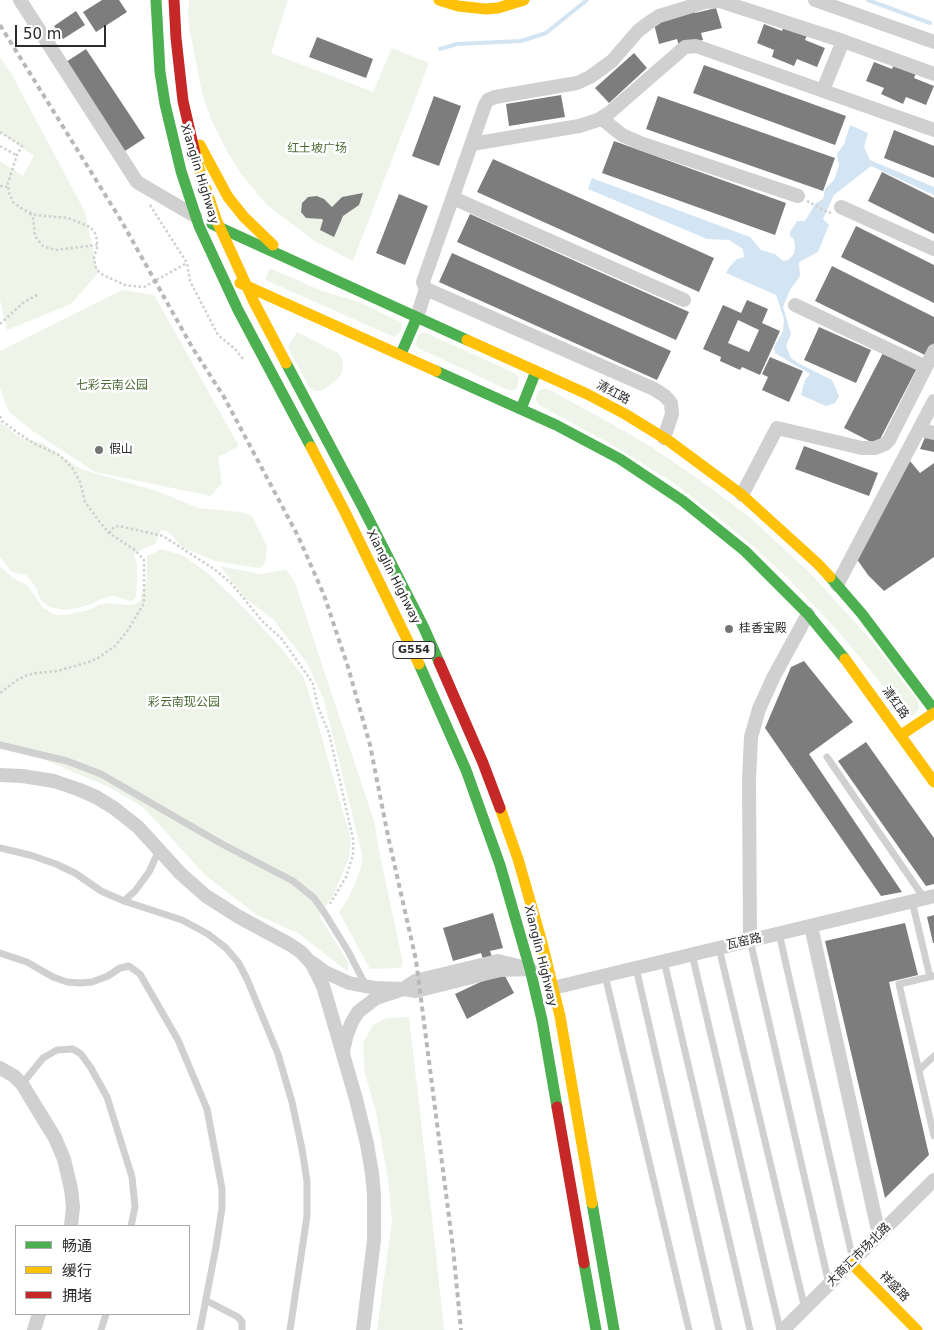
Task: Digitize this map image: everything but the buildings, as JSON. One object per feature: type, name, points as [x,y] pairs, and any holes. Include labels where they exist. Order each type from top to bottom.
[{"type":"main road","name":"Xianglin Highway","points":[[156,0],[160,72],[165,104],[181,171],[196,216],[221,274],[267,367],[345,512],[428,681],[488,827],[513,907],[542,1020],[596,1330]]},
{"type":"main road","name":"Xianglin Highway","points":[[174,0],[183,101],[198,166],[220,227],[246,286],[361,504],[445,674],[483,763],[505,821],[531,902],[553,988],[573,1090],[614,1330]]},
{"type":"main road","points":[[439,0],[458,6],[486,9],[498,8],[524,0]]},
{"type":"main road","points":[[183,101],[205,156],[228,197],[259,232],[296,262]]},
{"type":"main road","name":"清红路","points":[[196,216],[536,370],[625,414],[664,438],[713,472],[793,540],[837,585],[888,646],[934,712]]},
{"type":"main road","name":"清红路","points":[[221,274],[401,354],[600,447],[669,491],[745,551],[808,614],[855,671],[934,782]]},
{"type":"main road","points":[[401,354],[418,317]]},
{"type":"main road","points":[[521,409],[536,370]]},
{"type":"main road","points":[[901,735],[934,712]]},
{"type":"main road","points":[[530,969],[553,988]]},
{"type":"main road","name":"祥盛路","points":[[852,1262],[916,1330]]},
{"type":"street","points":[[20,0],[136,182],[196,216]]},
{"type":"street","points":[[418,317],[426,289],[423,282],[488,100],[495,97],[577,83],[590,77],[612,61],[647,24],[659,16],[711,0],[720,1],[843,41],[934,74]]},
{"type":"street","points":[[815,0],[934,42]]},
{"type":"street","points":[[823,90],[843,41]]},
{"type":"street","points":[[472,144],[579,126],[601,118],[685,47],[690,46],[709,49],[934,130]]},
{"type":"street","points":[[601,118],[622,134],[640,143],[798,196]]},
{"type":"street","points":[[453,198],[684,300]]},
{"type":"street","points":[[835,210],[934,249]]},
{"type":"street","points":[[426,289],[645,385],[665,396],[671,403],[672,414],[664,438]]},
{"type":"street","points":[[795,305],[926,367]]},
{"type":"street","points":[[742,495],[777,428],[862,448],[875,448],[885,444],[889,440],[934,351]]},
{"type":"street","points":[[837,585],[934,401]]},
{"type":"street","points":[[919,430],[934,433]]},
{"type":"street","points":[[750,940],[749,780],[751,737],[759,709],[770,684],[808,614]]},
{"type":"street","points":[[0,775],[54,781],[90,794],[128,818],[181,874],[206,896],[239,917],[289,944],[325,972],[337,978],[367,987],[416,991],[500,970],[530,969]]},
{"type":"street","name":"瓦窑路","points":[[553,988],[923,899]]},
{"type":"street","points":[[810,926],[879,1235]]},
{"type":"street","points":[[307,958],[322,986],[343,1054],[364,1130],[374,1195],[374,1240],[363,1330]]},
{"type":"street","points":[[343,1054],[347,1034],[358,1012],[376,998],[403,989]]},
{"type":"street","points":[[0,1068],[14,1076],[22,1084],[56,1138],[64,1159],[72,1198],[71,1225]]},
{"type":"street","name":"大商汇市场北路","points":[[782,1330],[934,1180]]},
{"type":"street","points":[[34,1330],[39,1315]]},
{"type":"lane","points":[[0,745],[67,761],[101,774],[222,844],[293,881],[314,898],[324,912],[367,987]]},
{"type":"lane","points":[[827,757],[923,899],[932,977],[899,984],[934,1136]]},
{"type":"lane","points":[[0,848],[30,855],[56,864],[74,873],[101,891],[124,901],[182,920],[208,934],[226,948],[238,962],[278,1054],[292,1102],[307,1181],[307,1216],[290,1330]]},
{"type":"lane","points":[[124,901],[135,891],[149,872],[159,850]]},
{"type":"lane","points":[[779,933],[852,1262]]},
{"type":"lane","points":[[750,940],[829,1285]]},
{"type":"lane","points":[[720,948],[805,1308]]},
{"type":"lane","points":[[0,953],[27,962],[53,977],[80,984],[108,976],[125,966],[134,968],[140,974],[178,1040],[207,1109],[222,1189],[222,1208],[200,1330]]},
{"type":"lane","points":[[692,954],[782,1330]]},
{"type":"lane","points":[[664,961],[750,1330]]},
{"type":"lane","points":[[636,968],[719,1330]]},
{"type":"lane","points":[[605,975],[689,1330]]},
{"type":"lane","points":[[22,1084],[44,1058],[57,1050],[73,1049],[81,1054],[107,1097],[132,1177],[135,1207],[131,1225]]},
{"type":"lane","points":[[919,1070],[934,1056]]},
{"type":"lane","points":[[206,1301],[238,1317],[242,1322],[242,1330]]},
{"type":"lane","points":[[101,1330],[106,1315]]},
{"type":"path","points":[[0,132],[22,146],[16,156],[8,183],[11,198],[15,205],[44,217],[68,218],[86,224],[95,233],[98,244],[94,257],[96,269],[103,274],[125,285],[144,287],[187,264]]},
{"type":"path","points":[[0,146],[16,156]]},
{"type":"path","points":[[136,182],[187,264],[190,281]]},
{"type":"path","points":[[0,186],[9,187]]},
{"type":"path","points":[[812,204],[835,210]]},
{"type":"path","points":[[29,212],[34,218],[35,236],[42,246],[55,250],[98,244]]},
{"type":"path","points":[[0,324],[24,302],[39,294]]},
{"type":"path","points":[[0,416],[2,421],[18,433],[63,458],[74,469],[80,482],[85,502],[109,533],[135,550],[144,560],[144,603],[128,630],[115,646],[98,658],[57,671],[27,675],[0,693]]},
{"type":"path","points":[[109,533],[114,527],[120,526],[163,536],[214,569],[231,583],[263,622],[281,638],[312,684],[318,708],[329,733],[354,839],[346,877],[339,891],[324,912]]},
{"type":"green space","name":"红土坡广场","points":[[189,0],[288,0],[271,53],[373,92],[392,48],[429,63],[353,261],[313,240],[266,204],[242,175],[228,153],[211,119],[202,93],[190,32]]},
{"type":"green space","points":[[0,58],[11,73],[85,212],[98,273],[71,304],[7,330],[0,300],[0,161],[23,176],[34,156],[0,132]]},
{"type":"green space","points":[[272,269],[322,291],[359,302],[401,322],[402,330],[394,337],[270,282],[266,280],[266,277],[269,270]]},
{"type":"green space","name":"七彩云南公园","points":[[122,290],[154,295],[239,446],[218,457],[222,483],[211,496],[95,472],[34,432],[9,412],[0,388],[0,351]]},
{"type":"green space","points":[[297,332],[338,353],[343,361],[342,373],[337,380],[321,391],[315,391],[309,387],[288,347]]},
{"type":"green space","points":[[426,333],[515,373],[519,377],[517,388],[512,391],[508,390],[418,348],[415,344],[418,335]]},
{"type":"green space","points":[[548,389],[653,448],[752,519],[813,576],[870,639],[918,701],[919,708],[916,713],[908,715],[902,713],[894,699],[838,631],[788,578],[746,540],[674,483],[614,446],[539,405],[536,401],[536,396],[538,391]]},
{"type":"green space","points":[[0,422],[21,438],[42,443],[81,469],[157,491],[198,508],[241,512],[252,516],[267,546],[265,562],[262,567],[258,568],[215,561],[182,547],[171,534],[161,530],[155,544],[138,551],[134,555],[137,565],[137,580],[136,596],[133,601],[110,596],[85,606],[67,610],[49,607],[40,599],[37,589],[30,579],[26,575],[11,571],[0,557]]},
{"type":"green space","name":"彩云南现公园","points":[[162,549],[184,556],[210,575],[247,611],[281,648],[303,676],[351,840],[349,858],[333,896],[319,916],[348,962],[348,972],[298,933],[257,915],[205,875],[143,807],[109,787],[45,760],[0,749],[0,566],[14,579],[27,585],[43,608],[56,615],[64,615],[89,610],[108,603],[127,605],[140,601],[147,579],[147,556]]},
{"type":"green space","points":[[220,566],[260,574],[285,570],[295,583],[375,824],[403,963],[401,968],[370,969],[339,912],[355,884],[362,864],[362,854],[324,700],[307,663],[273,619],[245,598]]},
{"type":"green space","points":[[409,1017],[444,1330],[377,1330],[392,1220],[388,1179],[376,1112],[365,1074],[363,1043],[373,1025],[387,1018]]},
{"type":"water","points":[[850,125],[868,133],[864,147],[870,160],[934,187],[934,195],[871,166],[834,195],[823,219],[829,225],[818,252],[799,262],[800,276],[790,290],[783,307],[791,334],[786,346],[791,358],[832,380],[839,396],[835,403],[826,406],[801,395],[805,380],[810,374],[775,353],[774,347],[783,331],[784,319],[776,295],[726,273],[737,259],[744,257],[743,249],[729,240],[707,239],[588,189],[592,178],[750,237],[761,250],[775,254],[783,261],[788,260],[794,254],[795,247],[794,239],[790,236],[790,232],[797,221],[805,221],[816,203],[823,199],[825,189],[834,180],[839,165],[837,154],[844,144]]},
{"type":"waterway","points":[[440,49],[457,44],[521,41],[546,33],[587,0]]},
{"type":"waterway","points":[[868,0],[930,23]]},
{"type":"railway","points":[[0,25],[122,222],[192,347],[224,397],[298,536],[324,595],[348,667],[370,745],[416,960],[453,1248],[461,1330]]},
{"type":"traffic: fast","points":[[156,0],[160,72],[165,104],[181,171],[199,226],[238,310],[311,447]]},
{"type":"traffic: fast","points":[[212,224],[467,340]]},
{"type":"traffic: fast","points":[[401,354],[417,317]]},
{"type":"traffic: fast","points":[[286,363],[361,504],[424,628],[439,662]]},
{"type":"traffic: fast","points":[[436,371],[556,425],[620,459],[683,501],[745,551],[808,614],[845,659]]},
{"type":"traffic: fast","points":[[521,409],[536,371]]},
{"type":"traffic: fast","points":[[830,577],[862,614],[934,710]]},
{"type":"traffic: fast","points":[[419,664],[466,770],[500,865],[530,969],[542,1020],[557,1107]]},
{"type":"traffic: fast","points":[[592,1203],[614,1330]]},
{"type":"traffic: fast","points":[[584,1263],[596,1330]]},
{"type":"traffic: slow","points":[[439,0],[458,6],[486,9],[498,8],[524,0]]},
{"type":"traffic: slow","points":[[200,145],[228,197],[244,217],[273,245]]},
{"type":"traffic: slow","points":[[197,162],[216,219],[254,302],[286,363]]},
{"type":"traffic: slow","points":[[240,283],[436,371]]},
{"type":"traffic: slow","points":[[467,340],[587,394],[625,414],[669,441],[742,495],[830,577]]},
{"type":"traffic: slow","points":[[311,447],[419,664]]},
{"type":"traffic: slow","points":[[845,659],[934,782]]},
{"type":"traffic: slow","points":[[901,735],[934,713]]},
{"type":"traffic: slow","points":[[500,808],[518,859],[541,939],[560,1016],[592,1203]]},
{"type":"traffic: slow","points":[[851,1263],[917,1330]]},
{"type":"traffic: jam","points":[[174,0],[183,101],[197,162]]},
{"type":"traffic: jam","points":[[439,662],[483,763],[500,808]]},
{"type":"traffic: jam","points":[[557,1107],[584,1263]]},
{"type":"place","name":"假山","points":[[99,450]]},
{"type":"place","name":"桂香宝殿","points":[[729,629]]}]
